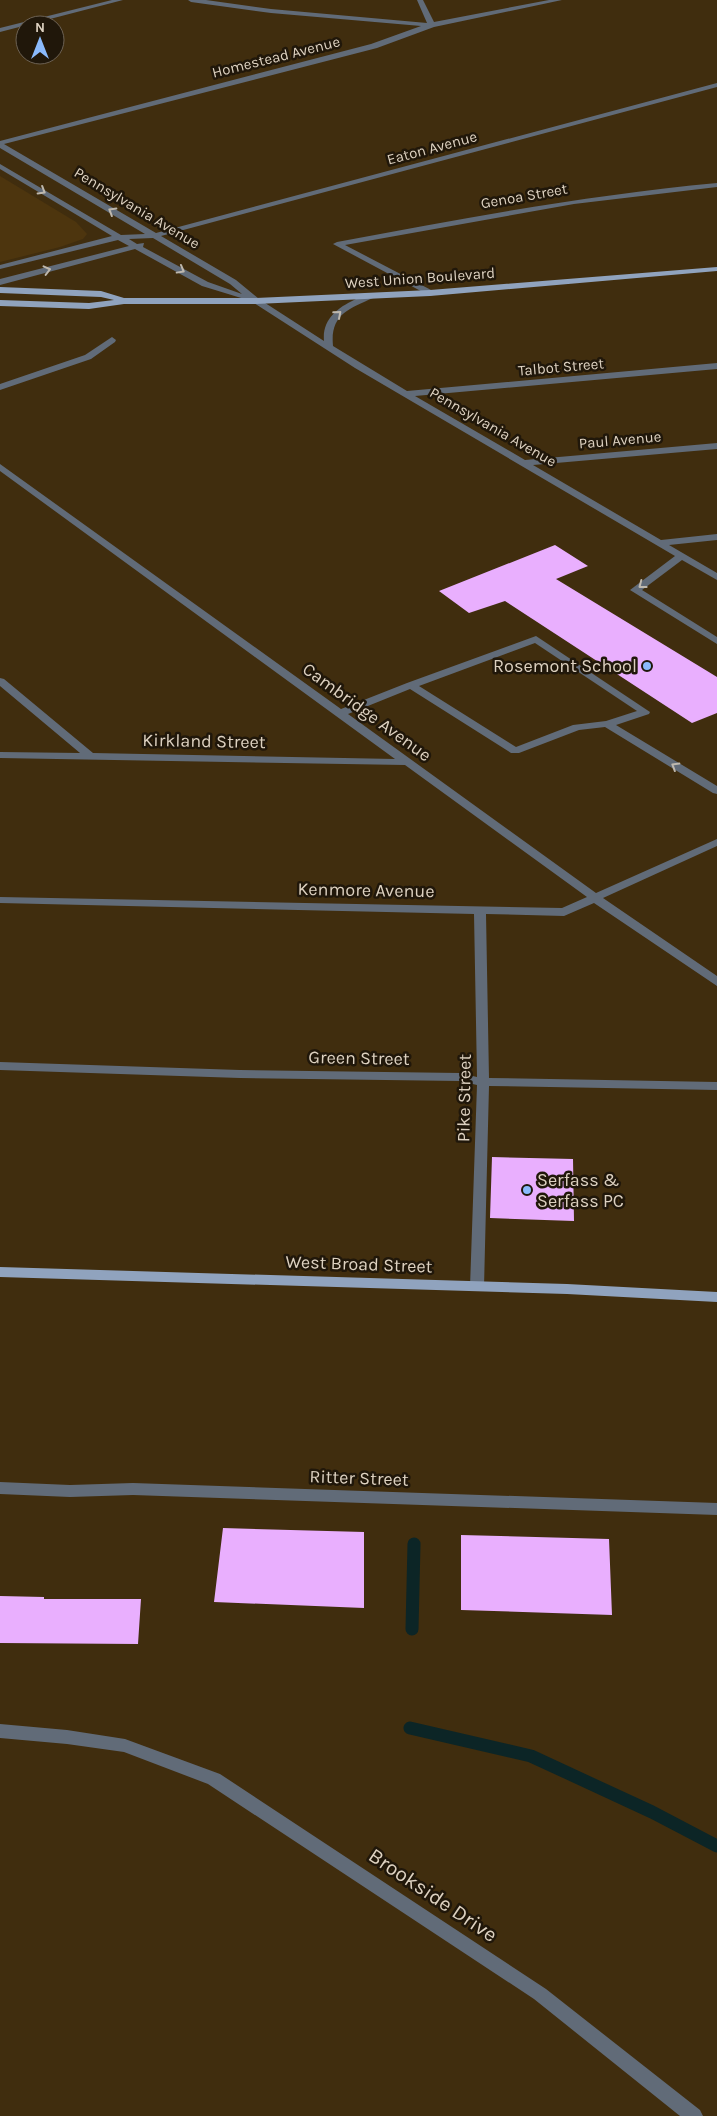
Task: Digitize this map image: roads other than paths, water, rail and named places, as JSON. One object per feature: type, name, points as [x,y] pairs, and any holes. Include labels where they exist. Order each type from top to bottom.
[{"type":"main road","name":"West Union Boulevard","points":[[0,304],[89,306],[124,301],[256,301],[370,296],[430,293],[717,269]]},
{"type":"main road","name":"West Union Boulevard","points":[[0,290],[101,294],[124,301]]},
{"type":"main road","name":"West Broad Street","points":[[0,1272],[717,1296]]},
{"type":"street","points":[[0,30],[120,0]]},
{"type":"street","points":[[191,0],[271,11],[432,25]]},
{"type":"street","points":[[420,0],[432,25]]},
{"type":"street","name":"Homestead Avenue","points":[[0,144],[374,46],[432,25],[559,0]]},
{"type":"street","name":"Eaton Avenue","points":[[0,267],[119,237],[154,236],[717,85]]},
{"type":"street","name":"Pennsylvania Avenue","points":[[0,144],[233,282],[256,301],[329,347],[717,577]]},
{"type":"street","name":"Pennsylvania Avenue","points":[[0,166],[119,237],[204,284],[256,301]]},
{"type":"street","name":"Genoa Street","points":[[430,293],[337,244],[614,195],[717,185]]},
{"type":"street","name":"Eaton Avenue","points":[[0,282],[138,247],[154,236]]},
{"type":"street","points":[[329,347],[326,334],[330,322],[346,308],[370,296]]},
{"type":"street","points":[[0,387],[88,357],[112,340]]},
{"type":"street","name":"Talbot Street","points":[[407,394],[717,366]]},
{"type":"street","name":"Paul Avenue","points":[[526,464],[717,446]]},
{"type":"street","name":"Cambridge Avenue","points":[[0,467],[595,898],[717,982]]},
{"type":"street","points":[[660,543],[717,537]]},
{"type":"street","points":[[682,556],[635,590],[717,641]]},
{"type":"street","points":[[339,714],[411,685],[536,639],[645,712],[607,724],[577,727],[515,751],[411,685]]},
{"type":"street","points":[[0,680],[90,756]]},
{"type":"street","points":[[607,724],[717,791]]},
{"type":"street","name":"Kirkland Street","points":[[0,755],[408,762]]},
{"type":"street","name":"Kenmore Avenue","points":[[0,900],[564,912],[717,842]]},
{"type":"street","name":"Pike Street","points":[[477,1287],[483,1082],[480,910]]},
{"type":"street","name":"Green Street","points":[[0,1066],[240,1074],[460,1077],[483,1082],[717,1086]]},
{"type":"street","name":"Ritter Street","points":[[0,1488],[134,1489],[717,1509]]},
{"type":"street","name":"Brookside Drive","points":[[0,1731],[67,1737],[126,1746],[214,1780],[334,1856],[540,1994],[694,2116]]},
{"type":"waterway","points":[[412,1629],[414,1544]]},
{"type":"waterway","points":[[410,1728],[531,1756],[652,1812],[717,1846]]},
{"type":"place","name":"Rosemont School","points":[[647,666]]},
{"type":"place","name":"Serfass & Serfass PC","points":[[527,1190]]}]
